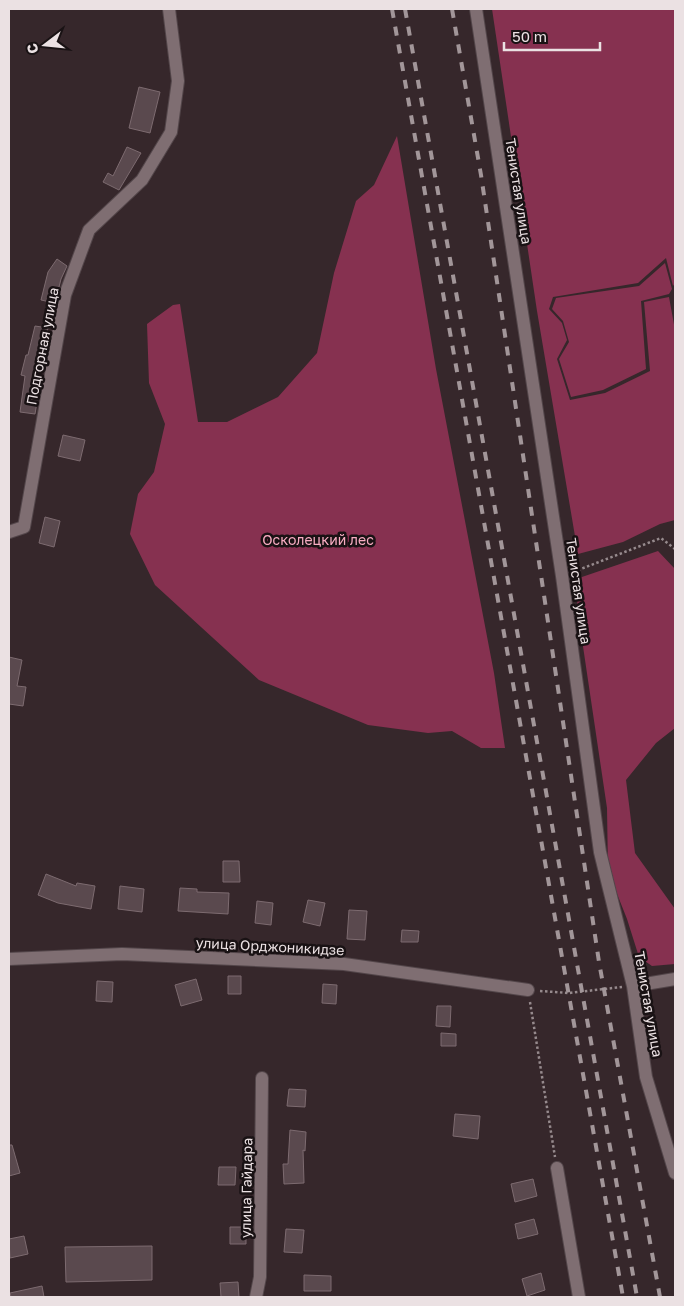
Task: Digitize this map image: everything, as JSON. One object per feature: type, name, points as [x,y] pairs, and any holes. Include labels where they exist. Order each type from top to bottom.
[{"type":"street","name":"Подгорная улица","points":[[9,532],[24,527],[65,295],[89,230],[142,180],[171,132],[178,81],[169,9]]},
{"type":"street","name":"Тенистая улица","points":[[476,9],[562,576],[600,852],[633,986],[646,1077],[675,1173]]},
{"type":"street","name":"улица Орджоникидзе","points":[[9,959],[122,954],[344,964],[528,990]]},
{"type":"street","points":[[633,986],[675,980]]},
{"type":"street","name":"улица Гайдара","points":[[256,1297],[260,1277],[262,1078]]},
{"type":"street","points":[[557,1168],[579,1297]]},
{"type":"path","points":[[562,576],[661,538],[675,549]]},
{"type":"path","points":[[557,1168],[528,990],[568,993],[633,986]]},
{"type":"green space","points":[[492,9],[675,9],[675,283],[673,286],[666,258],[638,283],[553,297],[549,309],[562,323],[567,340],[557,359],[570,400],[605,393],[650,371],[644,302],[669,297],[675,330],[675,520],[660,524],[623,542],[578,554],[537,311]]},
{"type":"green space","name":"Осколецкий лес","points":[[397,136],[436,369],[494,673],[505,748],[481,748],[452,731],[428,733],[368,725],[259,680],[155,585],[130,534],[138,494],[154,472],[165,424],[149,383],[147,324],[173,305],[180,304],[198,422],[227,422],[278,397],[317,353],[334,273],[356,201],[374,185]]},
{"type":"green space","points":[[665,263],[672,289],[669,294],[641,301],[646,369],[603,390],[571,397],[559,359],[569,342],[563,321],[552,309],[556,298],[639,286]]},
{"type":"green space","points":[[658,551],[675,569],[675,728],[656,743],[626,780],[635,853],[675,909],[675,964],[652,966],[639,957],[627,919],[608,871],[607,808],[577,606],[579,578]]},
{"type":"building","points":[[139,87],[160,92],[150,133],[129,128]]},
{"type":"building","points":[[127,147],[141,153],[119,190],[103,182],[108,173],[113,176]]},
{"type":"building","points":[[57,259],[67,266],[61,279],[55,303],[41,300],[48,272]]},
{"type":"building","points":[[35,326],[48,328],[33,395],[38,396],[35,414],[20,412],[25,376],[21,375]]},
{"type":"building","points":[[63,435],[85,440],[80,461],[58,456]]},
{"type":"building","points":[[45,517],[60,521],[54,547],[39,543]]},
{"type":"building","points":[[9,657],[22,660],[17,686],[26,687],[23,706],[9,704]]},
{"type":"building","points":[[223,861],[239,861],[240,882],[223,882]]},
{"type":"building","points":[[46,874],[76,886],[77,883],[95,886],[91,909],[58,903],[38,895]]},
{"type":"building","points":[[120,886],[144,889],[142,912],[118,909]]},
{"type":"building","points":[[180,888],[197,889],[197,892],[229,893],[228,914],[178,911]]},
{"type":"building","points":[[308,900],[325,903],[320,926],[303,922]]},
{"type":"building","points":[[257,901],[273,903],[271,925],[255,923]]},
{"type":"building","points":[[349,910],[367,911],[365,940],[347,939]]},
{"type":"building","points":[[402,930],[419,931],[418,942],[401,942]]},
{"type":"building","points":[[228,976],[241,976],[241,994],[228,994]]},
{"type":"building","points":[[196,979],[202,1000],[181,1006],[175,985]]},
{"type":"building","points":[[97,981],[113,982],[112,1002],[96,1001]]},
{"type":"building","points":[[323,984],[337,985],[336,1004],[322,1003]]},
{"type":"building","points":[[437,1006],[451,1006],[450,1027],[436,1026]]},
{"type":"building","points":[[441,1033],[456,1034],[456,1046],[441,1046]]},
{"type":"building","points":[[289,1089],[306,1090],[305,1107],[287,1106]]},
{"type":"building","points":[[455,1114],[480,1116],[478,1139],[453,1136]]},
{"type":"building","points":[[290,1130],[306,1132],[305,1151],[303,1150],[304,1183],[284,1184],[283,1164],[288,1164]]},
{"type":"building","points":[[9,1145],[12,1145],[20,1173],[9,1176]]},
{"type":"building","points":[[219,1167],[236,1167],[235,1185],[218,1185]]},
{"type":"building","points":[[533,1179],[537,1196],[515,1202],[511,1184]]},
{"type":"building","points":[[534,1219],[538,1234],[518,1239],[515,1224]]},
{"type":"building","points":[[230,1227],[246,1227],[246,1244],[230,1244]]},
{"type":"building","points":[[286,1229],[304,1230],[302,1253],[284,1252]]},
{"type":"building","points":[[24,1236],[28,1254],[10,1258],[9,1239]]},
{"type":"building","points":[[152,1246],[152,1280],[66,1282],[65,1247]]},
{"type":"building","points":[[541,1273],[545,1290],[527,1296],[522,1279]]},
{"type":"building","points":[[304,1275],[331,1276],[331,1291],[304,1291]]},
{"type":"building","points":[[238,1282],[239,1297],[221,1297],[220,1283]]},
{"type":"building","points":[[42,1286],[44,1297],[11,1297],[10,1293]]},
{"type":"railway","points":[[392,9],[623,1297]]},
{"type":"railway","points":[[405,9],[637,1297]]},
{"type":"railway","points":[[452,9],[481,175],[599,962],[660,1297]]}]
